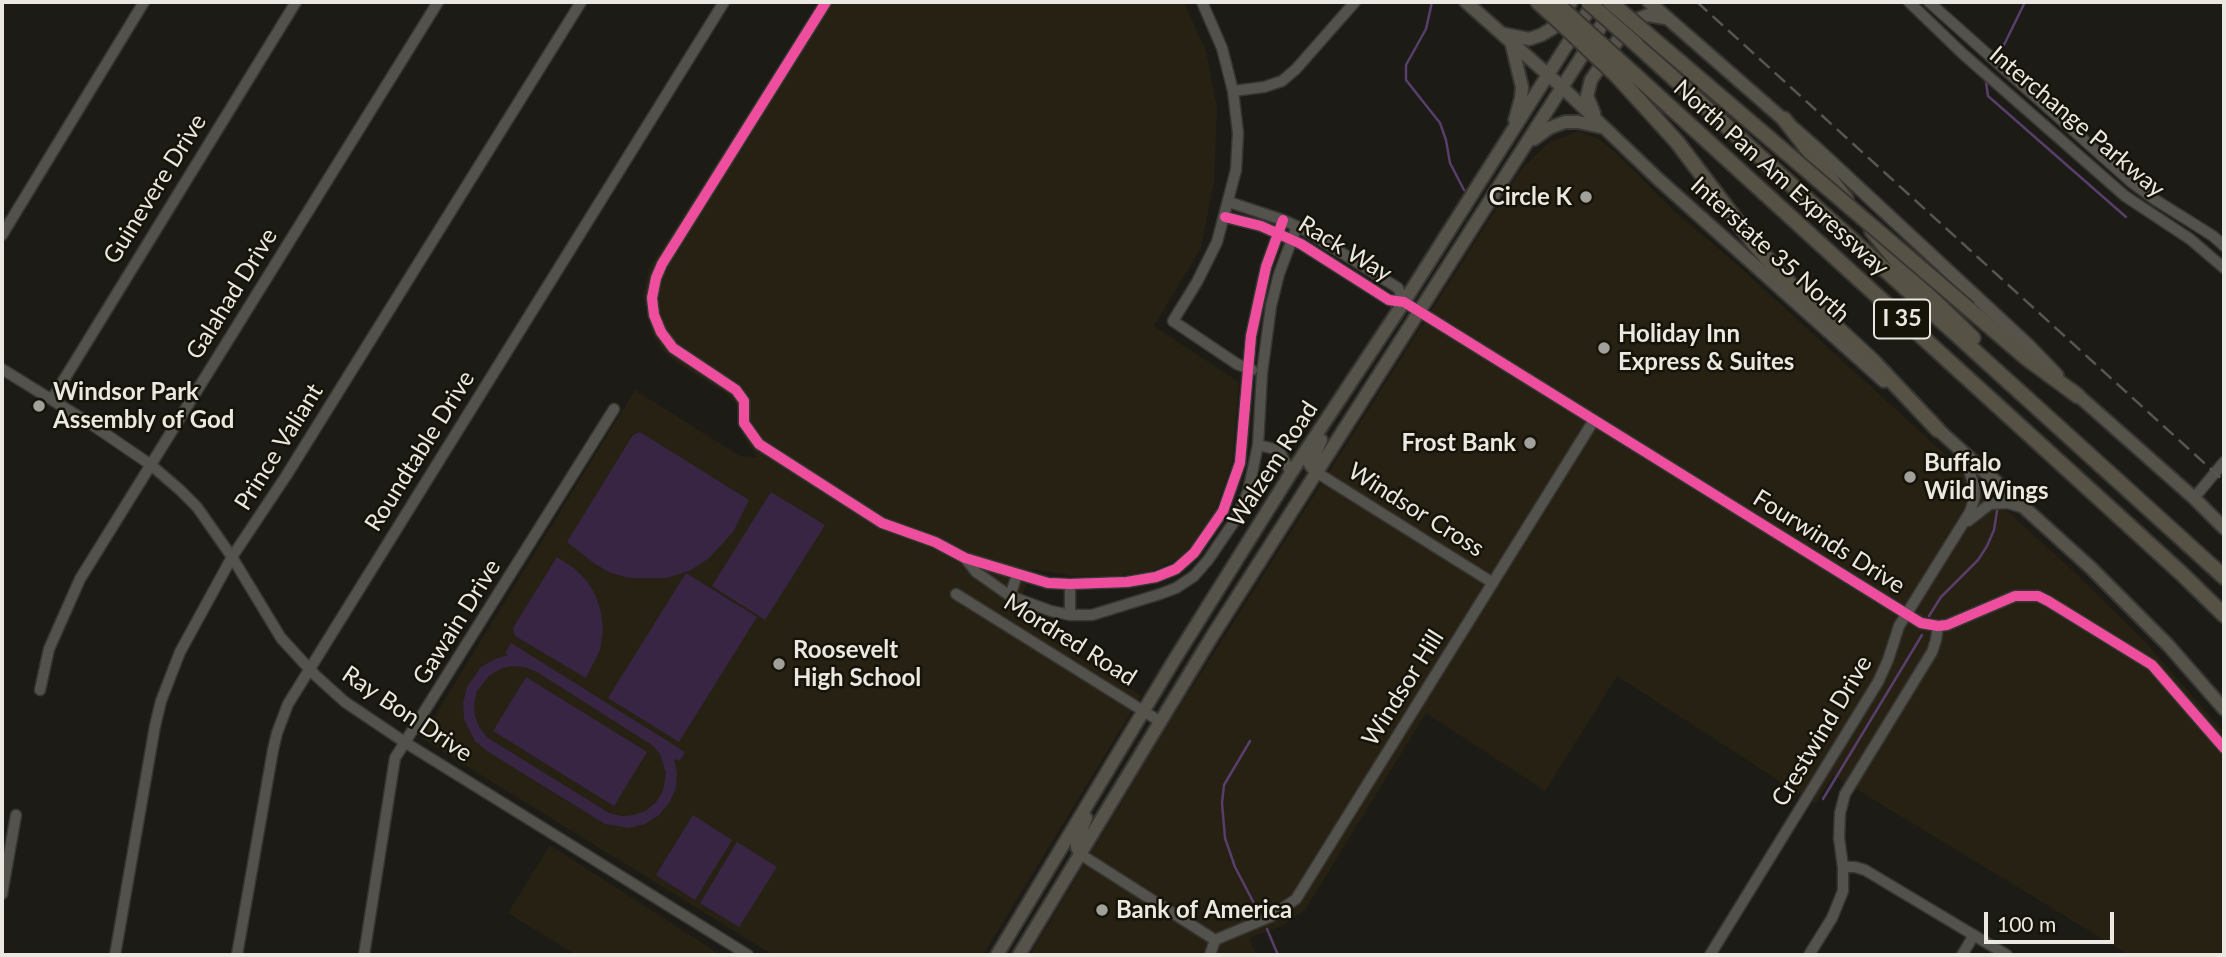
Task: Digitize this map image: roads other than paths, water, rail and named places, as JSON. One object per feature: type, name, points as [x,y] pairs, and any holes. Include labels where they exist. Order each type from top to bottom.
[{"type":"highway","name":"North Pan Am Expressway","points":[[1538,2],[1558,5],[1620,70],[2182,573],[2224,615]]},
{"type":"highway","name":"North Pan Am Expressway","points":[[1588,2],[2224,577]]},
{"type":"highway","points":[[1610,2],[2025,358],[2078,396]]},
{"type":"highway","points":[[1620,70],[1755,245],[1790,284],[1872,361],[1938,430]]},
{"type":"highway","points":[[1784,120],[1910,277],[1983,347],[2036,405]]},
{"type":"main road","name":"Interstate 35 North","points":[[1466,2],[2091,568],[2168,645],[2224,709]]},
{"type":"main road","name":"Walzem Road","points":[[997,955],[1143,710],[1291,473],[1404,302],[1594,2]]},
{"type":"main road","name":"Walzem Road","points":[[1020,955],[1316,472],[1616,2]]},
{"type":"main road","points":[[1653,4],[1784,120],[2028,345],[2078,396],[2194,498],[2224,528]]},
{"type":"main road","points":[[1510,135],[1522,87],[1506,37],[1529,38],[1553,28],[1558,5]]},
{"type":"main road","points":[[1604,128],[1592,111],[1587,96],[1596,71],[1635,19],[1653,15],[1669,19]]},
{"type":"main road","points":[[1528,143],[1549,128],[1565,122],[1578,121],[1604,128]]},
{"type":"main road","points":[[1316,472],[1310,467],[1311,460],[1338,401]]},
{"type":"main road","points":[[1080,854],[1077,840],[1100,782]]},
{"type":"street","points":[[2,235],[144,2]]},
{"type":"street","name":"Guinevere Drive","points":[[52,399],[296,2]]},
{"type":"street","name":"Galahad Drive","points":[[40,690],[49,649],[69,598],[438,2]]},
{"type":"street","name":"Prince Valiant","points":[[115,955],[161,701],[180,652],[232,557],[286,476],[581,2]]},
{"type":"street","name":"Roundtable Drive","points":[[237,955],[277,733],[288,704],[724,2]]},
{"type":"street","points":[[826,2],[662,264],[652,298],[654,315],[661,332],[673,348],[736,390],[744,401],[744,423],[758,444],[882,523],[935,542],[965,558],[986,562],[1017,575],[1048,583],[1128,582],[1156,577],[1176,569],[1194,553],[1223,511],[1240,463],[1247,368],[1257,300],[1283,220]]},
{"type":"street","points":[[1202,2],[1222,48],[1233,91],[1238,133],[1236,170],[1225,217],[1212,252],[1173,321],[1247,368],[1262,373]]},
{"type":"street","points":[[1233,91],[1264,87],[1282,81],[1355,2]]},
{"type":"street","name":"Interchange Parkway","points":[[1909,2],[1963,54],[2125,197],[2190,239],[2224,268]]},
{"type":"street","name":"Interchange Parkway","points":[[1929,2],[2131,182],[2224,246]]},
{"type":"street","name":"Rack Way","points":[[1229,202],[1297,226],[1398,288],[1404,302]]},
{"type":"street","name":"Rack Way","points":[[1225,217],[1278,233],[1389,300],[1404,302]]},
{"type":"street","points":[[965,558],[976,572],[1010,596],[1070,615],[1092,615],[1160,594],[1194,576],[1208,561],[1236,519],[1248,492],[1258,445],[1262,373],[1274,295],[1297,226]]},
{"type":"street","name":"Fourwinds Drive","points":[[1404,302],[1906,614],[1921,622],[1938,626]]},
{"type":"street","name":"Ray Bon Drive","points":[[2,369],[151,465],[197,507],[232,557],[281,638],[345,702],[406,743],[748,955]]},
{"type":"street","name":"Gawain Drive","points":[[364,955],[396,758],[614,409]]},
{"type":"street","name":"Windsor Hill","points":[[1215,940],[1272,916],[1296,899],[1594,420]]},
{"type":"street","points":[[1258,445],[1279,450],[1291,473]]},
{"type":"street","name":"Crestwind Drive","points":[[1710,955],[1878,682],[1906,614],[1963,526],[1975,496],[1963,452]]},
{"type":"street","points":[[2194,498],[2224,462]]},
{"type":"street","name":"Windsor Cross","points":[[1316,472],[1493,583]]},
{"type":"street","name":"Crestwind Drive","points":[[1963,526],[1990,504],[2007,503],[2026,509]]},
{"type":"street","points":[[1010,596],[1017,575]]},
{"type":"street","points":[[1070,584],[1070,615]]},
{"type":"street","name":"Mordred Road","points":[[956,594],[1161,722]]},
{"type":"street","points":[[1809,955],[1843,891],[1839,838],[1840,813],[1845,794],[1932,652],[1938,626],[2015,596],[2038,596],[2128,648],[2152,665],[2224,748]]},
{"type":"street","points":[[2,891],[16,815]]},
{"type":"street","points":[[1080,854],[1215,940],[1210,955]]},
{"type":"street","points":[[1843,867],[1865,870],[2007,955]]},
{"type":"street","points":[[1962,955],[1974,935]]},
{"type":"waterway","points":[[1432,2],[1426,29],[1406,65],[1406,80],[1440,123],[1450,163],[1464,190]]},
{"type":"waterway","points":[[2001,51],[2025,2]]},
{"type":"waterway","points":[[1986,82],[1988,96],[2126,217]]},
{"type":"waterway","points":[[1929,616],[1941,597],[1978,560],[1994,530],[1997,511]]},
{"type":"waterway","points":[[1823,799],[1922,635]]},
{"type":"waterway","points":[[1250,741],[1224,785],[1222,803],[1225,838],[1235,867],[1258,911]]},
{"type":"waterway","points":[[1267,929],[1278,955]]},
{"type":"railway","points":[[1697,2],[2224,481]]},
{"type":"place","name":"Circle K","points":[[1586,197]]},
{"type":"place","name":"Holiday Inn Express & Suites","points":[[1604,348]]},
{"type":"place","name":"Windsor Park Assembly of God","points":[[39,406]]},
{"type":"place","name":"Frost Bank","points":[[1530,443]]},
{"type":"place","name":"Buffalo Wild Wings","points":[[1910,477]]},
{"type":"place","name":"Roosevelt High School","points":[[779,664]]},
{"type":"place","name":"Bank of America","points":[[1102,910]]}]
